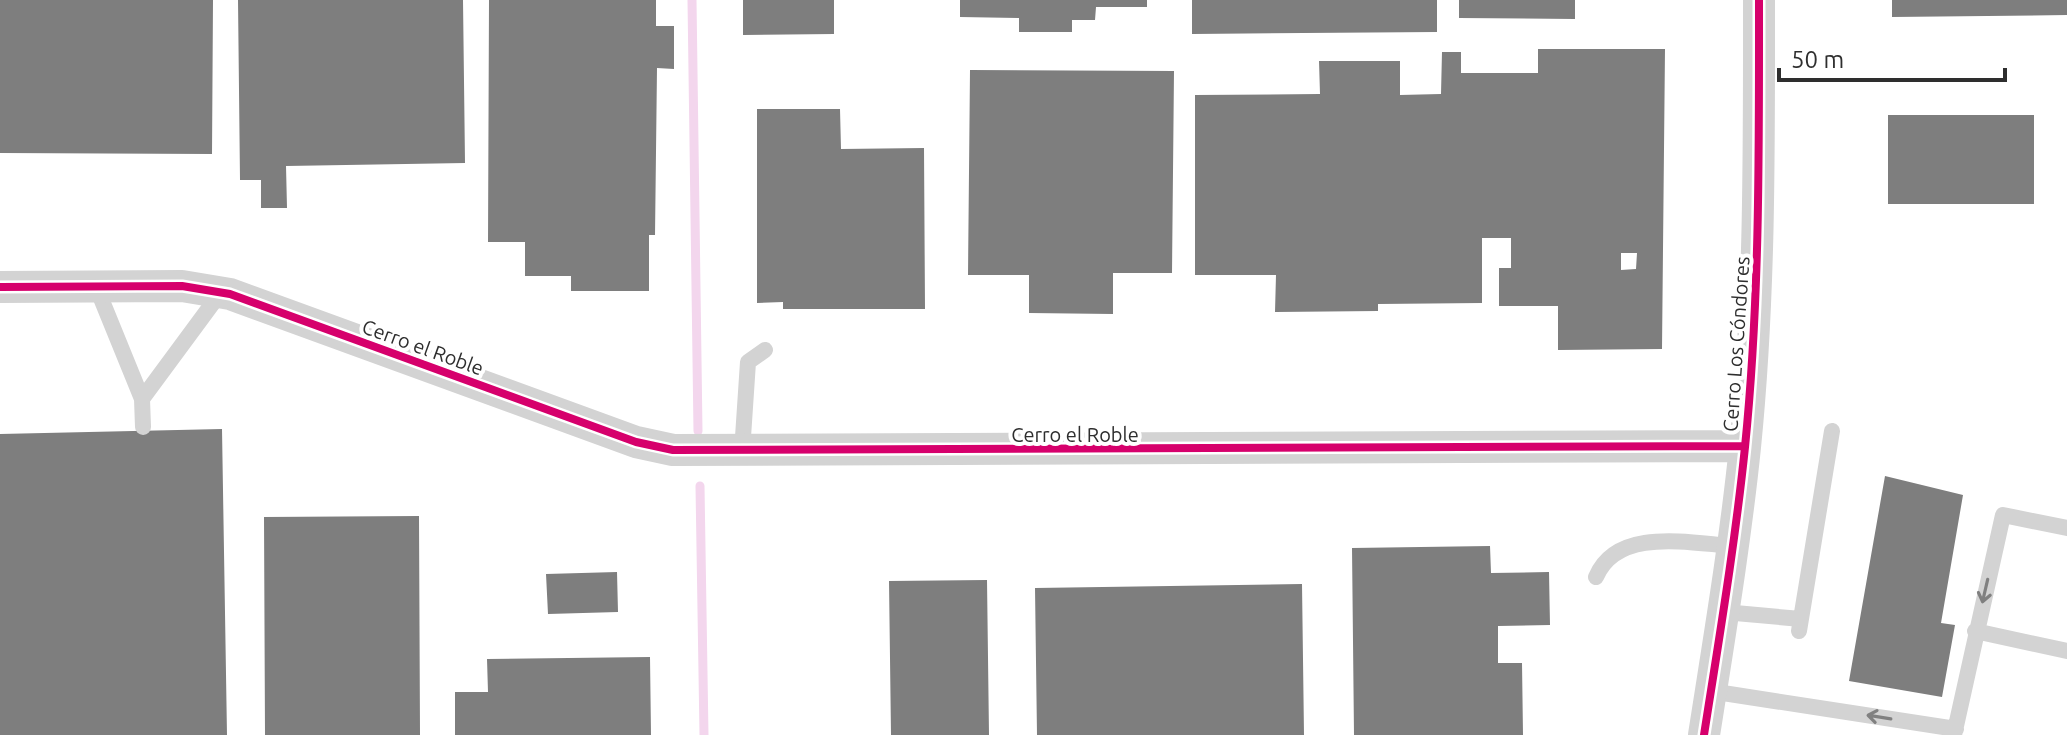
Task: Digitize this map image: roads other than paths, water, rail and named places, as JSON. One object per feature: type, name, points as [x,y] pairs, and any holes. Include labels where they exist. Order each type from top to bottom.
[{"type":"street","name":"Cerro Los Cóndores","points":[[1704,734],[1724,612],[1745,446],[1759,215],[1759,0]]},
{"type":"street","name":"Cerro el Roble","points":[[0,287],[182,286],[221,292],[255,301],[636,442],[673,450],[1745,446]]},
{"type":"lane","points":[[96,286],[142,399],[143,427]]},
{"type":"lane","points":[[142,399],[221,292]]},
{"type":"lane","points":[[742,452],[748,362],[765,350]]},
{"type":"lane","points":[[1724,612],[1800,625],[1832,431]]},
{"type":"lane","points":[[1710,691],[1955,732],[2003,515],[2067,528]]},
{"type":"lane","points":[[1596,577],[1603,561],[1623,549],[1659,541],[1733,546]]},
{"type":"lane","points":[[1975,631],[2067,651]]},
{"type":"lane","points":[[1704,734],[1714,735]]},
{"type":"waterway","points":[[692,0],[698,431]]},
{"type":"waterway","points":[[700,486],[704,735]]}]
